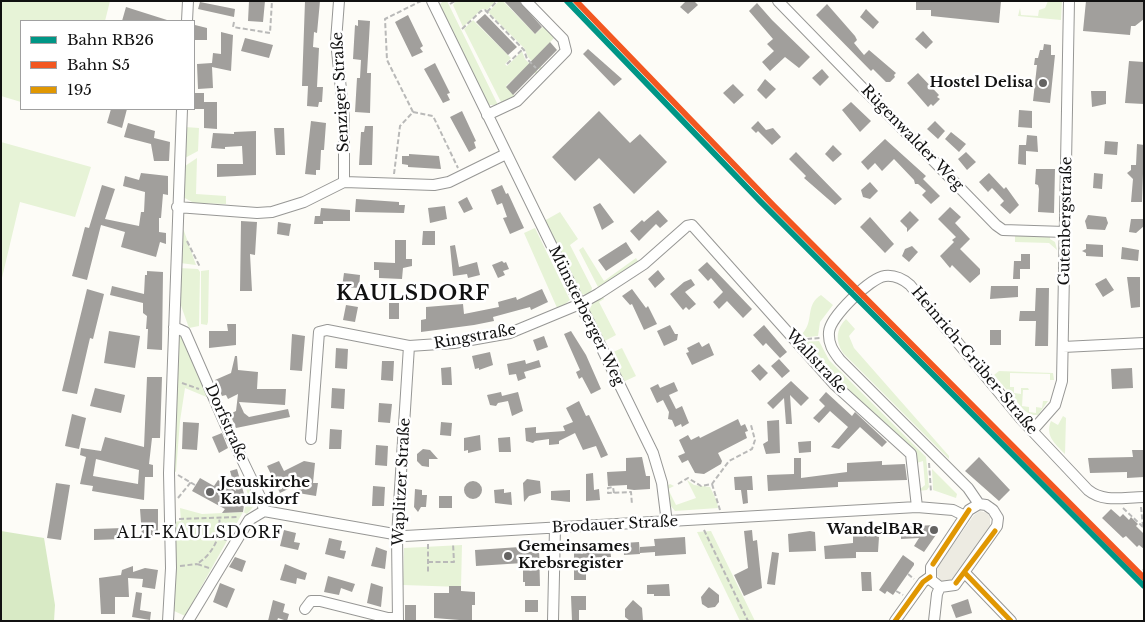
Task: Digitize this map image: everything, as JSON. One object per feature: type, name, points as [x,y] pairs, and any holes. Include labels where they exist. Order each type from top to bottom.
[{"type":"street","points":[[187,20],[188,1]]},
{"type":"street","name":"Senziger Straße","points":[[339,1],[336,41],[344,119],[344,182]]},
{"type":"street","name":"Münsterberger Weg","points":[[432,1],[653,453],[662,483],[667,523]]},
{"type":"street","points":[[487,115],[517,101],[566,51],[563,39],[526,1]]},
{"type":"street","name":"Rügenwalder Weg","points":[[778,1],[996,225],[1004,230],[1065,232]]},
{"type":"street","name":"Gutenbergstraße","points":[[1032,430],[1047,417],[1059,396],[1063,348],[1069,1]]},
{"type":"street","points":[[168,621],[171,568],[169,473],[182,110]]},
{"type":"street","points":[[177,207],[257,213],[272,212],[304,202],[344,182],[434,185],[449,182],[506,154]]},
{"type":"street","name":"Ringstraße","points":[[310,439],[319,332],[327,330],[409,346],[454,343],[510,333],[580,304],[629,275],[687,226],[692,225]]},
{"type":"street","name":"Wallstraße","points":[[692,225],[834,384],[911,454],[917,508]]},
{"type":"street","name":"Heinrich-Grüber-Straße","points":[[965,573],[997,526],[998,518],[993,510],[986,505],[979,504],[968,488],[833,351],[829,341],[828,332],[831,323],[876,278],[890,276],[910,285],[1032,430],[1097,498],[1142,500]]},
{"type":"street","name":"Dorfstraße","points":[[174,327],[185,332],[226,426],[262,501],[264,511]]},
{"type":"street","points":[[1063,348],[1144,343]]},
{"type":"street","name":"Waplitzer Straße","points":[[305,610],[311,601],[320,601],[398,619],[397,536],[409,346]]},
{"type":"street","points":[[895,621],[923,582],[930,577],[931,567],[965,516],[973,507],[979,504]]},
{"type":"street","name":"Brodauer Straße","points":[[264,511],[397,536],[667,523],[917,508],[953,510],[965,516]]},
{"type":"street","points":[[188,621],[249,520],[264,511]]},
{"type":"street","points":[[553,621],[556,528]]},
{"type":"street","points":[[940,587],[955,585],[965,573],[1012,621]]},
{"type":"street","points":[[930,577],[940,587]]},
{"type":"street","points":[[934,621],[937,594],[940,587]]},
{"type":"path","points":[[234,22],[233,27],[270,32],[272,1]]},
{"type":"path","points":[[413,112],[387,60],[385,19],[421,1]]},
{"type":"path","points":[[450,4],[454,1]]},
{"type":"path","points":[[487,12],[497,1]]},
{"type":"path","points":[[462,29],[481,11],[487,12],[522,49],[527,58],[543,75]]},
{"type":"path","points":[[508,64],[522,49]]},
{"type":"path","points":[[413,112],[433,116],[461,176]]},
{"type":"path","points":[[393,184],[400,126],[413,112]]},
{"type":"path","points":[[186,233],[191,252],[200,268]]},
{"type":"path","points":[[810,339],[818,338]]},
{"type":"path","points":[[179,383],[195,386],[202,391]]},
{"type":"path","points":[[678,484],[688,478],[701,486],[712,484],[729,461],[752,449],[755,440],[751,425]]},
{"type":"path","points":[[929,463],[931,492]]},
{"type":"path","points":[[176,474],[195,485]]},
{"type":"path","points":[[178,499],[191,482]]},
{"type":"path","points":[[712,484],[720,510]]},
{"type":"path","points":[[631,489],[632,505]]},
{"type":"path","points":[[614,493],[631,492]]},
{"type":"path","points":[[1142,500],[1143,527]]},
{"type":"path","points":[[1121,506],[1143,527]]},
{"type":"path","points":[[182,519],[236,516]]},
{"type":"path","points":[[197,564],[206,558],[214,547],[219,517]]},
{"type":"path","points":[[704,530],[748,621]]},
{"type":"path","points":[[217,538],[229,541]]},
{"type":"path","points":[[428,562],[454,562],[453,543]]},
{"type":"path","points":[[428,544],[428,574]]},
{"type":"path","points":[[175,566],[197,564],[213,570]]},
{"type":"path","points":[[908,574],[914,579]]},
{"type":"path","points":[[896,590],[903,595]]},
{"type":"green space","points":[[1,1],[110,1],[105,20],[20,20],[20,102],[1,96]]},
{"type":"green space","points":[[443,1],[447,1],[498,105],[487,105],[438,6]]},
{"type":"green space","points":[[456,1],[496,1],[487,10],[482,9],[463,27],[453,5]]},
{"type":"green space","points":[[499,1],[503,1],[535,34],[544,26],[554,38],[534,59],[542,68],[540,70],[528,57],[524,48],[488,12]]},
{"type":"green space","points":[[1048,1],[1062,1],[1061,20],[1018,16],[1020,8],[1021,15],[1038,16],[1039,10],[1045,8]]},
{"type":"green space","points":[[473,20],[511,58],[505,64],[507,66],[522,51],[525,59],[538,72],[536,74],[528,66],[506,86],[517,98],[502,104],[464,29]]},
{"type":"green space","points":[[185,127],[199,128],[198,151],[183,159]]},
{"type":"green space","points":[[1,142],[91,167],[75,217],[20,202],[1,282]]},
{"type":"green space","points":[[197,158],[196,194],[226,196],[226,204],[194,203],[181,196],[185,166]]},
{"type":"green space","points":[[560,212],[578,239],[570,245],[592,288],[591,292],[587,295],[580,294],[544,221]]},
{"type":"green space","points":[[180,225],[184,231],[196,265],[180,263]]},
{"type":"green space","points":[[535,228],[570,300],[558,310],[524,233]]},
{"type":"green space","points":[[1015,235],[1050,235],[1050,239],[1055,242],[1057,250],[1049,243],[1015,242]]},
{"type":"green space","points":[[583,247],[604,281],[636,258],[639,263],[598,287],[579,250]]},
{"type":"green space","points":[[179,268],[198,269],[200,272],[199,326],[189,328],[179,300]]},
{"type":"green space","points":[[209,270],[207,325],[201,324],[201,271]]},
{"type":"green space","points":[[821,295],[833,305],[820,322],[818,336],[798,338],[807,326],[813,303]]},
{"type":"green space","points":[[603,296],[604,299],[599,302],[616,335],[603,342],[589,311],[592,304]]},
{"type":"green space","points":[[846,319],[855,329],[849,336],[854,348],[949,456],[949,459],[840,349],[838,335],[840,327]]},
{"type":"green space","points":[[179,336],[182,337],[209,398],[185,388],[176,472],[172,470],[177,338]]},
{"type":"green space","points":[[819,341],[829,360],[926,457],[929,487],[927,490],[918,491],[925,485],[923,461],[917,463],[802,342]]},
{"type":"green space","points":[[622,348],[636,376],[623,382],[609,354]]},
{"type":"green space","points":[[999,371],[1053,373],[1054,380],[1050,380],[1050,374],[1010,373],[1010,387],[1014,387],[1014,393],[1021,394],[1021,388],[1028,388],[1029,390],[1023,390],[1022,406],[1029,407],[1029,412],[1036,413],[1036,407],[1042,408],[1043,401],[1048,401],[1038,415],[1031,415],[1024,410],[994,375]]},
{"type":"green space","points":[[1063,416],[1066,418],[1065,454],[1054,442],[1049,431],[1051,421],[1058,425]]},
{"type":"green space","points":[[932,469],[957,494],[956,498],[933,490]]},
{"type":"green space","points":[[243,479],[252,487],[255,500],[254,505],[247,514],[243,512],[248,495]]},
{"type":"green space","points":[[687,480],[694,485],[710,487],[717,501],[718,508],[675,511],[670,505],[667,486],[670,484],[674,486],[668,489],[676,505],[696,498]]},
{"type":"green space","points":[[180,508],[202,514],[243,512],[185,616],[172,610],[173,522],[181,521]]},
{"type":"green space","points":[[1,531],[44,538],[55,605],[54,621],[1,621]]},
{"type":"green space","points":[[711,531],[755,621],[740,621],[697,532]]},
{"type":"green space","points":[[462,545],[461,587],[403,585],[404,548]]},
{"type":"shaded area","points":[[980,511],[987,513],[990,517],[990,527],[954,578],[946,582],[941,581],[936,574],[938,566],[974,515]]},
{"type":"building","points":[[249,1],[265,1],[263,22],[248,21]]},
{"type":"building","points":[[305,1],[320,1],[317,33],[314,32],[313,47],[319,48],[317,87],[323,87],[322,102],[319,102],[318,107],[307,106],[308,86],[302,86]]},
{"type":"building","points":[[504,1],[519,1],[542,27],[535,34]]},
{"type":"building","points":[[686,1],[694,1],[698,5],[688,14],[680,7]]},
{"type":"building","points":[[916,1],[1001,1],[999,23],[931,16],[931,10],[916,10]]},
{"type":"building","points":[[1086,1],[1144,1],[1144,19],[1135,26],[1131,26],[1130,35],[1083,31]]},
{"type":"building","points":[[200,2],[235,9],[234,17],[198,9]]},
{"type":"building","points":[[757,3],[810,57],[799,68],[785,57],[770,71],[762,62],[774,51],[767,44],[773,39],[749,11]]},
{"type":"building","points":[[827,4],[855,36],[857,40],[854,43],[864,55],[869,50],[896,73],[890,82],[886,82],[873,69],[871,71],[816,15]]},
{"type":"building","points":[[126,7],[167,20],[122,20]]},
{"type":"building","points":[[866,9],[879,22],[873,29],[860,17]]},
{"type":"building","points":[[485,14],[517,47],[508,55],[476,22]]},
{"type":"building","points":[[408,15],[423,46],[420,48],[423,52],[412,57],[395,22]]},
{"type":"building","points":[[358,20],[370,21],[367,73],[371,73],[370,113],[355,112],[357,78],[360,78],[361,60],[353,59],[355,25],[358,26]]},
{"type":"building","points":[[195,25],[207,28],[207,40],[195,40]]},
{"type":"building","points":[[923,31],[933,42],[926,49],[915,39]]},
{"type":"building","points":[[221,32],[233,35],[231,71],[212,67],[213,88],[198,89],[197,64],[212,63],[213,53],[221,54]]},
{"type":"building","points":[[245,38],[273,45],[269,58],[241,51]]},
{"type":"building","points":[[550,42],[557,50],[513,95],[506,87]]},
{"type":"building","name":"Hostel Delisa","points":[[1044,44],[1051,45],[1051,55],[1055,55],[1050,103],[1033,101],[1037,65],[1034,65],[1035,58],[1038,58]]},
{"type":"building","points":[[588,49],[622,79],[614,86],[583,54]]},
{"type":"building","points":[[1129,61],[1144,62],[1144,104],[1125,103]]},
{"type":"building","points":[[435,63],[450,93],[447,94],[450,100],[443,103],[424,69]]},
{"type":"building","points":[[822,69],[829,77],[820,86],[812,78]]},
{"type":"building","points":[[918,73],[939,95],[937,97],[940,99],[933,106],[931,104],[928,107],[907,83]]},
{"type":"building","points":[[765,79],[776,89],[766,99],[757,90]]},
{"type":"building","points":[[733,84],[744,95],[734,104],[723,93]]},
{"type":"building","points":[[1091,91],[1106,91],[1106,104],[1092,107]]},
{"type":"building","points":[[195,93],[204,93],[204,102],[217,102],[217,129],[204,128],[204,109],[195,109]]},
{"type":"building","points":[[851,102],[871,121],[860,132],[842,110]]},
{"type":"building","points":[[111,110],[127,110],[122,128],[107,123]]},
{"type":"building","points":[[1019,110],[1032,111],[1032,128],[1018,127]]},
{"type":"building","points":[[462,111],[476,141],[474,142],[476,148],[469,152],[450,117]]},
{"type":"building","points":[[599,111],[630,143],[640,134],[667,162],[634,194],[599,158],[575,181],[552,157]]},
{"type":"building","points":[[311,121],[326,123],[324,150],[321,150],[320,170],[316,170],[316,175],[305,174]]},
{"type":"building","points":[[758,121],[766,130],[773,128],[781,137],[772,145],[758,131],[756,133],[751,128]]},
{"type":"building","points":[[935,121],[945,131],[938,139],[927,129]]},
{"type":"building","points":[[128,123],[155,131],[154,138],[170,142],[169,161],[154,161],[151,144],[124,137]]},
{"type":"building","points":[[365,126],[373,126],[372,165],[359,165],[361,132],[364,132]]},
{"type":"building","points":[[274,128],[284,128],[285,155],[276,155]]},
{"type":"building","points":[[256,131],[256,175],[217,177],[217,164],[243,164],[242,146],[225,147],[225,149],[211,148],[213,133],[234,134],[234,132]]},
{"type":"building","points":[[951,132],[966,144],[959,152],[945,139]]},
{"type":"building","points":[[1027,135],[1037,136],[1038,152],[1026,151],[1026,165],[1018,164],[1019,145],[1026,145]]},
{"type":"building","points":[[885,139],[926,176],[923,179],[940,196],[931,204],[922,195],[926,191],[918,184],[915,184],[914,180],[894,159],[882,171],[875,163],[868,170],[861,162]]},
{"type":"building","points":[[1105,141],[1118,142],[1117,155],[1104,154]]},
{"type":"building","points":[[1137,144],[1144,145],[1142,202],[1131,202],[1133,179],[1127,173],[1131,170],[1131,165],[1136,165]]},
{"type":"building","points":[[833,145],[842,154],[833,162],[825,154]]},
{"type":"building","points":[[796,152],[842,199],[835,205],[804,178],[806,176],[789,159]]},
{"type":"building","points":[[966,152],[976,162],[967,170],[958,159]]},
{"type":"building","points":[[409,154],[439,156],[441,169],[408,167],[408,165],[402,164],[402,156],[409,156]]},
{"type":"building","points":[[1036,169],[1055,169],[1054,213],[1038,212],[1039,189],[1038,185],[1035,184]]},
{"type":"building","points":[[141,173],[168,176],[168,195],[163,194],[161,218],[159,218],[159,232],[166,233],[166,244],[160,242],[156,257],[121,247],[125,232],[101,225],[87,280],[72,276],[85,227],[89,228],[102,185],[115,189],[105,219],[139,226],[141,212],[144,212],[145,192],[123,186],[125,176],[139,180]]},
{"type":"building","points":[[989,173],[1004,189],[1006,187],[1019,205],[1010,214],[1000,205],[1004,201],[994,190],[992,188],[988,192],[979,182]]},
{"type":"building","points":[[1094,173],[1103,174],[1102,189],[1093,188]]},
{"type":"building","points":[[870,182],[878,191],[870,199],[863,197],[861,190]]},
{"type":"building","points":[[502,185],[506,194],[508,193],[524,228],[510,234],[503,218],[507,217],[502,203],[497,205],[491,190]]},
{"type":"building","points":[[467,197],[473,209],[464,213],[458,202]]},
{"type":"building","points":[[356,199],[399,202],[399,205],[405,205],[404,213],[355,212]]},
{"type":"building","points":[[600,203],[614,222],[602,230],[593,207]]},
{"type":"building","points":[[445,206],[447,219],[430,223],[428,208]]},
{"type":"building","points":[[950,207],[961,217],[955,223],[970,239],[960,249],[980,269],[980,274],[970,283],[952,265],[950,268],[940,256],[954,242],[952,240],[956,237],[938,219]]},
{"type":"building","points":[[321,208],[350,210],[350,221],[323,221],[323,224],[314,224],[315,216],[320,216]]},
{"type":"building","points":[[658,210],[668,221],[660,228],[656,224],[639,241],[630,231],[642,220],[644,222]]},
{"type":"building","points":[[910,211],[919,220],[907,232],[907,228],[900,221]]},
{"type":"building","points":[[1088,215],[1106,217],[1108,223],[1105,230],[1087,229],[1085,221]]},
{"type":"building","points":[[870,217],[894,244],[885,253],[860,227]]},
{"type":"building","points":[[1131,219],[1144,219],[1144,226],[1136,233],[1129,232]]},
{"type":"building","points":[[241,221],[257,222],[255,255],[250,254],[252,291],[240,291]]},
{"type":"building","points":[[278,222],[291,224],[289,236],[277,234]]},
{"type":"building","points":[[423,231],[435,231],[435,245],[422,245]]},
{"type":"building","points":[[395,240],[406,240],[406,259],[412,259],[412,266],[403,268],[402,279],[379,278],[379,270],[374,270],[374,262],[395,263]]},
{"type":"building","points":[[626,242],[633,253],[606,271],[598,260]]},
{"type":"building","points":[[1086,244],[1103,245],[1103,257],[1086,256],[1086,253],[1082,251],[1086,249]]},
{"type":"building","points":[[455,245],[459,267],[477,262],[480,275],[468,278],[467,274],[453,276],[450,246]]},
{"type":"building","points":[[912,246],[918,252],[909,262],[902,256],[905,249]]},
{"type":"building","points":[[1122,247],[1139,250],[1138,261],[1121,259]]},
{"type":"building","points":[[1021,254],[1030,254],[1030,269],[1020,269],[1020,279],[1013,279],[1014,261],[1021,261]]},
{"type":"building","points":[[502,261],[506,262],[509,269],[503,271],[505,275],[498,278],[492,265]]},
{"type":"building","points":[[707,262],[752,309],[743,318],[727,301],[719,309],[713,302],[723,292],[711,278],[708,281],[698,270]]},
{"type":"building","points":[[658,270],[665,279],[655,288],[648,279]]},
{"type":"building","points":[[147,271],[163,272],[162,350],[147,349],[147,316],[143,313],[143,303],[110,295],[112,286],[144,294]]},
{"type":"building","points":[[344,273],[360,275],[359,288],[342,287]]},
{"type":"building","points":[[1127,277],[1140,277],[1140,307],[1131,308]]},
{"type":"building","points":[[1106,278],[1114,290],[1103,297],[1095,284]]},
{"type":"building","points":[[691,279],[695,285],[685,292],[696,304],[689,310],[686,307],[683,310],[670,294],[684,282]]},
{"type":"building","points":[[991,286],[1018,286],[1018,297],[990,299]]},
{"type":"building","points":[[1036,288],[1049,288],[1048,346],[1035,346],[1036,321],[1019,321],[1020,311],[1035,311]]},
{"type":"building","points":[[87,289],[104,294],[93,339],[90,338],[77,394],[62,391]]},
{"type":"building","points":[[542,289],[548,302],[531,310],[530,307],[493,317],[494,321],[474,325],[421,332],[421,320],[426,319],[426,307],[463,304],[464,314],[499,307],[498,302],[516,297],[517,300]]},
{"type":"building","points":[[632,289],[646,308],[648,306],[657,324],[644,330],[632,304],[630,305],[622,296]]},
{"type":"building","points":[[389,303],[399,303],[399,319],[389,319]]},
{"type":"building","points":[[346,305],[358,307],[355,322],[343,320]]},
{"type":"building","points":[[227,324],[236,324],[236,345],[209,348],[209,331],[228,331]]},
{"type":"building","points":[[670,325],[675,334],[678,334],[677,340],[664,346],[657,331]]},
{"type":"building","points":[[764,325],[787,352],[780,358],[766,343],[763,346],[753,335]]},
{"type":"building","points":[[990,330],[1001,330],[1001,345],[990,345]]},
{"type":"building","points":[[109,331],[140,336],[135,368],[104,363]]},
{"type":"building","points":[[571,331],[586,355],[601,389],[591,394],[582,377],[579,379],[576,372],[580,370],[564,334]]},
{"type":"building","points":[[292,334],[305,336],[302,371],[290,370]]},
{"type":"building","points":[[544,336],[548,347],[537,351],[533,340]]},
{"type":"building","points":[[699,342],[702,347],[709,343],[714,355],[692,365],[686,353],[689,352],[687,348]]},
{"type":"building","points":[[336,348],[348,349],[347,369],[335,368]]},
{"type":"building","points":[[490,352],[493,365],[479,370],[479,368],[475,369],[472,356]]},
{"type":"building","points":[[235,356],[237,356],[238,370],[258,372],[257,389],[286,389],[285,405],[239,402],[244,413],[249,417],[288,409],[290,417],[236,428],[230,414],[236,411],[238,394],[228,399],[226,395],[222,396],[215,380],[231,373]]},
{"type":"building","points":[[779,359],[790,371],[782,378],[771,366]]},
{"type":"building","points":[[525,360],[526,364],[539,360],[541,367],[524,372],[526,378],[518,381],[516,374],[509,375],[507,364]]},
{"type":"building","points":[[382,361],[394,361],[393,381],[381,380]]},
{"type":"building","points":[[759,364],[768,373],[760,381],[751,371]]},
{"type":"building","points":[[451,367],[452,385],[442,385],[441,368]]},
{"type":"building","points":[[1132,368],[1133,388],[1112,389],[1111,369]]},
{"type":"building","points":[[147,377],[162,377],[160,438],[152,438],[149,464],[153,465],[153,477],[145,477],[144,500],[92,491],[93,486],[80,484],[86,457],[80,455],[81,448],[101,451],[105,437],[144,447]],"holes":[[[96,459],[139,470],[138,484],[93,476]]]},
{"type":"building","points":[[791,381],[809,398],[801,406],[790,395],[792,424],[786,424],[784,398],[773,409],[767,403]]},
{"type":"building","points":[[674,382],[678,391],[669,395],[676,409],[682,406],[689,423],[682,427],[681,424],[675,427],[672,420],[668,419],[669,412],[663,400],[657,403],[650,388],[658,384],[660,388]]},
{"type":"building","points":[[95,388],[125,395],[121,413],[90,406]]},
{"type":"building","points":[[332,388],[345,389],[344,409],[331,408]]},
{"type":"building","points":[[501,392],[502,396],[518,392],[523,411],[512,416],[508,401],[498,403],[496,406],[490,405],[487,395]]},
{"type":"building","points":[[826,392],[852,416],[855,412],[887,442],[882,447],[860,427],[839,449],[831,447],[848,427],[830,411],[819,423],[813,418],[825,406],[819,400]]},
{"type":"building","points":[[579,401],[586,416],[589,415],[608,455],[601,458],[596,446],[583,450],[575,433],[559,441],[559,444],[549,445],[549,439],[533,443],[526,441],[525,428],[536,427],[536,433],[565,431],[563,426],[573,422],[566,408]]},
{"type":"building","points":[[379,403],[392,404],[390,423],[378,422]]},
{"type":"building","points":[[72,414],[86,418],[79,449],[65,446]]},
{"type":"building","points":[[738,419],[741,426],[745,424],[748,431],[745,432],[747,438],[718,453],[722,461],[721,464],[704,474],[695,473],[688,460],[682,463],[678,456],[685,453],[679,440],[688,435],[691,440],[699,436],[700,438]]},
{"type":"building","points":[[779,420],[780,453],[766,454],[763,444],[768,441],[767,421]]},
{"type":"building","points":[[183,422],[199,423],[197,450],[182,449]]},
{"type":"building","points":[[441,422],[452,423],[451,436],[440,435]]},
{"type":"building","points":[[330,429],[342,430],[341,449],[329,449]]},
{"type":"building","points":[[222,433],[228,448],[219,453],[212,437]]},
{"type":"building","points":[[480,435],[481,450],[468,453],[468,450],[464,451],[464,438]]},
{"type":"building","points":[[510,437],[511,452],[499,452],[498,438]]},
{"type":"building","points":[[811,441],[811,452],[799,453],[798,442]]},
{"type":"building","points":[[376,445],[388,446],[387,466],[375,465]]},
{"type":"building","points":[[423,449],[430,450],[438,459],[429,459],[429,467],[422,466],[417,461],[417,454]]},
{"type":"building","points":[[1132,450],[1144,450],[1144,477],[1127,478],[1127,472],[1090,473],[1088,458],[1133,457]]},
{"type":"building","points":[[642,457],[646,476],[650,476],[650,489],[627,489],[627,485],[608,486],[607,472],[626,471],[626,458]]},
{"type":"building","points":[[979,457],[1010,490],[999,501],[965,471]]},
{"type":"building","points":[[794,458],[801,458],[801,478],[847,472],[847,463],[882,461],[882,465],[905,464],[907,480],[838,482],[838,487],[768,491],[767,475],[794,474]]},
{"type":"building","points":[[279,461],[284,471],[304,461],[315,463],[313,483],[318,483],[316,496],[298,493],[300,483],[280,493],[267,466]]},
{"type":"building","points":[[237,469],[244,494],[217,503],[244,505],[243,512],[222,513],[225,509],[192,491],[200,478],[214,486],[218,480],[236,491],[230,471]]},
{"type":"building","points":[[593,473],[594,490],[599,489],[600,500],[586,501],[586,474]]},
{"type":"building","points":[[752,476],[753,490],[747,490],[748,503],[743,504],[741,490],[735,490],[734,477]]},
{"type":"building","points":[[527,479],[540,481],[541,493],[529,496],[524,502],[523,483]]},
{"type":"building","points":[[473,481],[479,484],[482,490],[479,496],[473,499],[467,496],[464,490],[467,484]]},
{"type":"building","points":[[56,483],[70,485],[61,540],[47,538]]},
{"type":"building","points":[[373,486],[385,487],[384,506],[372,506]]},
{"type":"building","points":[[415,489],[422,490],[422,495],[427,495],[426,507],[421,507],[418,512],[414,507]]},
{"type":"building","points":[[504,489],[504,493],[511,492],[512,505],[495,503],[494,490]]},
{"type":"building","points":[[570,490],[570,502],[551,500],[551,491]]},
{"type":"building","points":[[439,496],[452,496],[452,508],[439,508]]},
{"type":"building","points":[[140,509],[158,509],[158,536],[142,536]]},
{"type":"building","points":[[1111,509],[1120,517],[1123,514],[1129,520],[1131,517],[1138,524],[1136,526],[1144,534],[1144,549],[1139,545],[1137,547],[1126,536],[1123,538],[1102,518]]},
{"type":"building","points":[[934,525],[938,532],[924,552],[914,546],[919,538],[901,539],[901,527]]},
{"type":"building","points":[[123,528],[123,539],[94,540],[94,529]]},
{"type":"building","points":[[284,530],[296,533],[294,542],[300,543],[298,550],[280,546]]},
{"type":"building","points":[[752,530],[753,541],[757,540],[762,588],[744,596],[734,575],[748,568],[744,531]]},
{"type":"building","points":[[815,532],[816,551],[789,552],[788,534]]},
{"type":"building","points":[[871,534],[879,537],[878,552],[856,552],[856,558],[825,559],[824,546],[853,543],[853,536]]},
{"type":"building","points":[[685,537],[686,554],[655,556],[655,552],[640,553],[640,547],[655,546],[654,539]]},
{"type":"building","points":[[329,538],[342,541],[340,550],[346,551],[344,559],[325,554]]},
{"type":"building","points":[[639,542],[640,554],[624,555],[623,543]]},
{"type":"building","points":[[579,544],[587,548],[610,546],[611,557],[586,558],[586,580],[574,580],[574,552],[572,550]]},
{"type":"building","points":[[376,547],[387,551],[385,569],[371,566]]},
{"type":"building","name":"Gemeinsames Krebsregister","points":[[539,547],[540,586],[525,586],[525,582],[523,582],[523,563],[476,566],[475,550]]},
{"type":"building","points":[[772,552],[779,553],[775,585],[767,584]]},
{"type":"building","points":[[903,555],[914,565],[893,595],[887,591],[885,594],[879,590]]},
{"type":"building","points":[[235,557],[246,561],[242,572],[229,567]]},
{"type":"building","points":[[285,564],[307,573],[305,580],[297,578],[296,584],[280,580]]},
{"type":"building","points":[[133,566],[133,572],[145,568],[158,570],[155,589],[142,587],[143,579],[128,578],[129,597],[115,597],[115,614],[101,614],[99,578],[121,575],[122,570]]},
{"type":"building","points":[[861,572],[871,572],[872,591],[862,591]]},
{"type":"building","points":[[328,576],[355,584],[352,592],[341,588],[339,595],[324,592]]},
{"type":"building","points":[[220,583],[235,589],[227,608],[213,602]]},
{"type":"building","points":[[371,583],[383,587],[381,607],[367,603]]},
{"type":"building","points":[[669,584],[670,596],[647,594],[647,585]]},
{"type":"building","points":[[449,586],[461,586],[461,591],[475,592],[475,605],[472,605],[472,621],[434,618],[434,593],[449,593]]},
{"type":"building","points":[[709,587],[719,595],[719,602],[715,607],[708,608],[702,604],[701,597]]},
{"type":"building","points":[[136,592],[142,593],[140,610],[151,612],[150,620],[132,617]]},
{"type":"building","points":[[571,596],[586,596],[586,610],[579,610],[579,621],[572,621]]},
{"type":"building","points":[[968,599],[972,613],[956,618],[951,605]]},
{"type":"building","points":[[273,600],[285,604],[283,612],[289,614],[287,621],[278,618],[277,621],[268,621]]},
{"type":"building","points":[[525,600],[538,600],[538,612],[525,612]]},
{"type":"building","points":[[633,600],[642,608],[643,621],[630,621],[625,617],[625,609]]},
{"type":"building","points":[[405,605],[416,605],[416,621],[405,621]]},
{"type":"rail line","name":"RB26","points":[[567,1],[760,201],[1144,586]]},
{"type":"rail line","name":"S5","points":[[576,1],[773,205],[1144,578]]},
{"type":"transit line","name":"195","points":[[933,564],[969,510]]},
{"type":"transit line","name":"195","points":[[933,564],[969,510]]},
{"type":"transit line","name":"195","points":[[956,583],[995,531]]},
{"type":"transit line","name":"195","points":[[956,583],[995,531]]},
{"type":"transit line","name":"195","points":[[965,573],[1011,621]]},
{"type":"transit line","name":"195","points":[[895,621],[923,582],[930,577]]},
{"type":"place","name":"Hostel Delisa","points":[[1043,83]]},
{"type":"place","name":"Jesuskirche Kaulsdorf","points":[[210,492]]},
{"type":"place","name":"WandelBAR","points":[[934,530]]},
{"type":"place","name":"Gemeinsames Krebsregister","points":[[508,556]]},
{"type":"district","name":"KAULSDORF","points":[[413,294]]},
{"type":"district","name":"ALT-KAULSDORF","points":[[200,533]]}]
